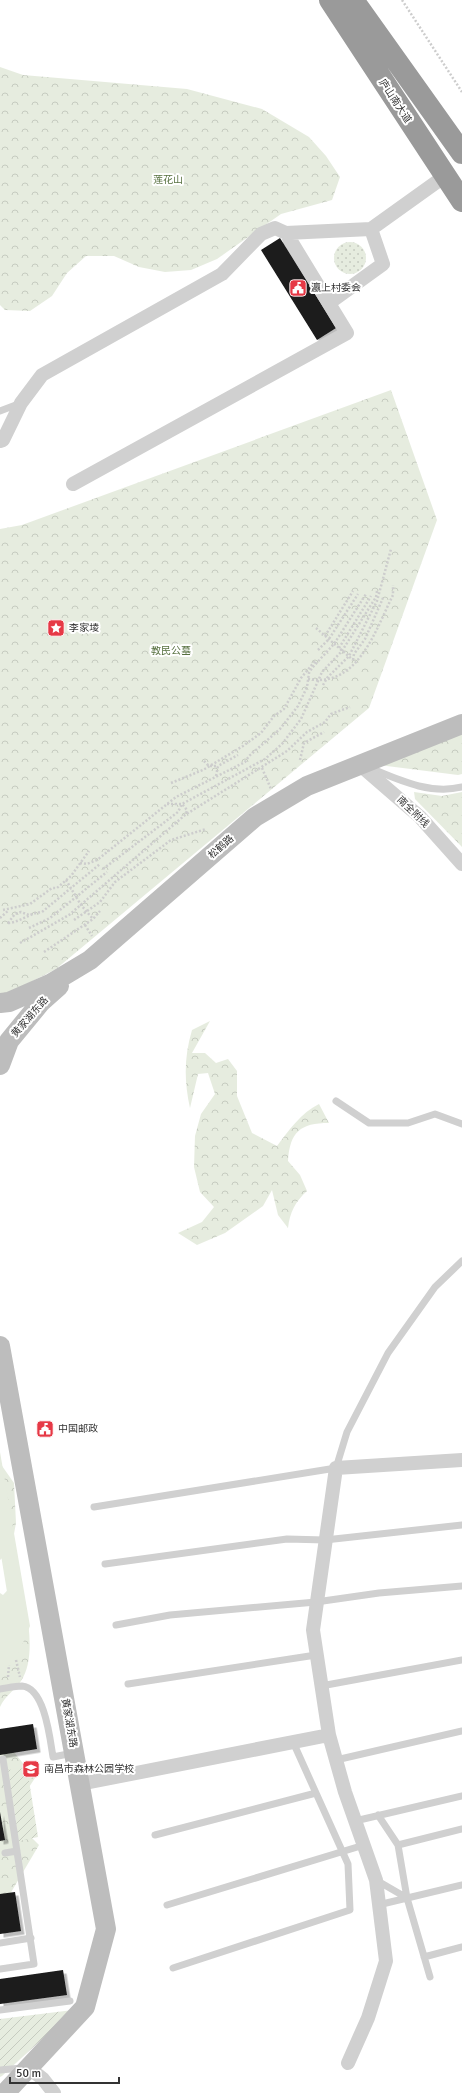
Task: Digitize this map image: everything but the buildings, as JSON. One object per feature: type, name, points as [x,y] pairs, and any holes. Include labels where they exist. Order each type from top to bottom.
[{"type":"highway","name":"庐山南大道","points":[[330,0],[462,201]]},
{"type":"highway","points":[[353,0],[462,153]]},
{"type":"main road","name":"松鹤路","points":[[0,1003],[9,1002],[50,984],[90,960],[255,817],[307,786],[462,724]]},
{"type":"main road","name":"黄家湖东路","points":[[0,1065],[9,1041],[41,1002],[90,960]]},
{"type":"main road","name":"黄家湖东路","points":[[0,1346],[106,1929],[85,2007],[5,2093]]},
{"type":"street","points":[[0,441],[3,440],[21,403],[42,376],[222,274],[261,234],[276,228],[286,233],[371,229],[445,176]]},
{"type":"street","points":[[329,304],[383,264],[371,229]]},
{"type":"street","points":[[73,484],[347,333],[286,233]]},
{"type":"street","name":"南全附线","points":[[360,764],[420,817],[462,864]]},
{"type":"street","points":[[348,2063],[368,2018],[386,1962],[376,1880],[355,1821],[329,1735],[313,1630],[336,1468],[462,1460]]},
{"type":"street","points":[[80,1784],[329,1735]]},
{"type":"street","points":[[29,2068],[42,2079],[54,2093]]},
{"type":"lane","points":[[0,411],[21,403]]},
{"type":"lane","points":[[360,764],[416,787],[462,787]]},
{"type":"lane","points":[[336,1101],[369,1123],[408,1123],[435,1114],[462,1124]]},
{"type":"lane","points":[[94,1507],[336,1468],[347,1432],[388,1353],[435,1287],[462,1261]]},
{"type":"lane","points":[[105,1564],[287,1538],[325,1540],[462,1525]]},
{"type":"lane","points":[[116,1625],[170,1615],[316,1602],[379,1593],[462,1586]]},
{"type":"lane","points":[[128,1684],[316,1655]]},
{"type":"lane","points":[[321,1686],[462,1660]]},
{"type":"lane","points":[[0,1689],[22,1686],[30,1689],[43,1709],[53,1757],[74,1753]]},
{"type":"lane","points":[[336,1760],[462,1731]]},
{"type":"lane","points":[[173,1968],[350,1910],[348,1864],[293,1742]]},
{"type":"lane","points":[[0,1969],[34,1964],[3,1759]]},
{"type":"lane","points":[[155,1835],[316,1792]]},
{"type":"lane","points":[[355,1821],[462,1796]]},
{"type":"lane","points":[[0,1799],[9,1798]]},
{"type":"lane","points":[[378,1815],[398,1845],[407,1898],[430,1978]]},
{"type":"lane","points":[[398,1845],[462,1829]]},
{"type":"lane","points":[[167,1905],[364,1845]]},
{"type":"lane","points":[[5,1853],[17,1851]]},
{"type":"lane","points":[[376,1880],[407,1898]]},
{"type":"lane","points":[[378,1904],[462,1885]]},
{"type":"lane","points":[[0,1943],[31,1938]]},
{"type":"lane","points":[[424,1957],[462,1947]]},
{"type":"lane","points":[[0,2010],[70,2001]]},
{"type":"lane","points":[[0,2070],[29,2068]]},
{"type":"path","points":[[402,0],[462,92]]},
{"type":"path","points":[[323,685],[349,656],[377,601],[391,548]]},
{"type":"path","points":[[308,679],[326,681],[342,675],[356,663],[364,654],[393,595],[393,585]]},
{"type":"path","points":[[326,636],[354,591]]},
{"type":"path","points":[[167,804],[182,804],[265,759],[282,744],[301,719],[322,672],[342,651],[376,596],[376,591]]},
{"type":"path","points":[[318,650],[329,639],[358,594]]},
{"type":"path","points":[[80,863],[87,864],[97,860],[176,797],[245,762],[249,756],[280,729],[298,706],[307,687],[312,668],[334,644],[366,594]]},
{"type":"path","points":[[339,648],[371,596]]},
{"type":"path","points":[[353,660],[354,654],[365,639],[383,598]]},
{"type":"path","points":[[316,628],[356,663]]},
{"type":"path","points":[[171,783],[209,766],[243,746],[261,732],[274,716],[284,709],[301,678],[315,661]]},
{"type":"path","points":[[20,943],[69,915],[186,815],[262,768],[296,744],[307,732],[325,722],[331,714],[350,707]]},
{"type":"path","points":[[296,744],[304,743],[324,732]]},
{"type":"path","points":[[300,760],[304,743]]},
{"type":"path","points":[[204,761],[209,766],[218,766],[238,755]]},
{"type":"path","points":[[216,776],[218,766]]},
{"type":"path","points":[[262,768],[277,804]]},
{"type":"path","points":[[182,804],[187,810],[186,815]]},
{"type":"path","points":[[103,869],[178,812],[182,804]]},
{"type":"path","points":[[74,920],[100,902],[115,882],[171,840],[206,829]]},
{"type":"path","points":[[3,910],[10,910],[30,904],[52,888],[57,888],[71,876],[89,851]]},
{"type":"path","points":[[29,915],[21,912],[15,914],[8,923],[22,920],[29,915],[42,912],[100,864]]},
{"type":"path","points":[[30,928],[50,918],[107,872]]},
{"type":"path","points":[[66,880],[81,905],[92,919]]},
{"type":"path","points":[[0,918],[10,910]]},
{"type":"path","points":[[44,952],[92,919],[100,911]]},
{"type":"path","points":[[16,1660],[22,1686]]},
{"type":"green space","name":"莲花山","points":[[0,67],[23,75],[187,89],[262,109],[309,137],[326,156],[340,177],[332,200],[281,214],[217,259],[191,270],[165,272],[139,267],[114,256],[86,256],[67,273],[52,296],[30,311],[5,310],[0,305]]},
{"type":"green space","points":[[350,242],[356,243],[363,249],[366,258],[365,264],[359,271],[350,274],[344,273],[337,267],[334,258],[335,252],[341,245]]},
{"type":"green space","name":"教民公墓","points":[[391,390],[437,520],[369,708],[56,969],[9,993],[0,994],[0,529],[22,525]]},
{"type":"green space","points":[[462,729],[462,774],[458,775],[379,765]]},
{"type":"green space","points":[[414,792],[442,796],[462,792],[462,847],[415,799]]},
{"type":"green space","points":[[210,1021],[192,1053],[205,1053],[216,1063],[228,1059],[237,1071],[237,1096],[252,1133],[277,1146],[301,1117],[319,1104],[329,1123],[319,1123],[304,1127],[298,1131],[291,1143],[288,1161],[300,1175],[307,1191],[299,1199],[294,1208],[290,1217],[288,1228],[278,1215],[272,1190],[263,1206],[225,1233],[197,1245],[178,1233],[202,1222],[214,1207],[200,1192],[194,1167],[195,1136],[201,1114],[215,1094],[208,1073],[198,1074],[190,1108],[186,1079],[186,1059],[192,1030]]},
{"type":"green space","points":[[0,1452],[30,1626],[16,1660],[0,1669],[0,1600],[8,1598],[0,1549]]},
{"type":"green space","points":[[0,1463],[14,1483],[16,1523],[11,1550],[0,1560]]},
{"type":"green space","points":[[19,1578],[25,1602],[29,1630],[29,1658],[26,1671],[21,1681],[0,1707],[0,1593],[3,1595]]},
{"type":"green space","points":[[0,1735],[35,1778],[10,1816],[39,1845],[0,1911]]},
{"type":"green space","points":[[27,1768],[38,1837],[19,1841],[8,1770]]},
{"type":"green space","points":[[73,2010],[2,2076],[0,2077],[0,2019]]},
{"type":"place","name":"瀛上村委会","points":[[298,288]]},
{"type":"place","name":"李家堎","points":[[56,628]]},
{"type":"place","name":"中国邮政","points":[[45,1429]]},
{"type":"place","name":"南昌市森林公园学校","points":[[31,1769]]}]
